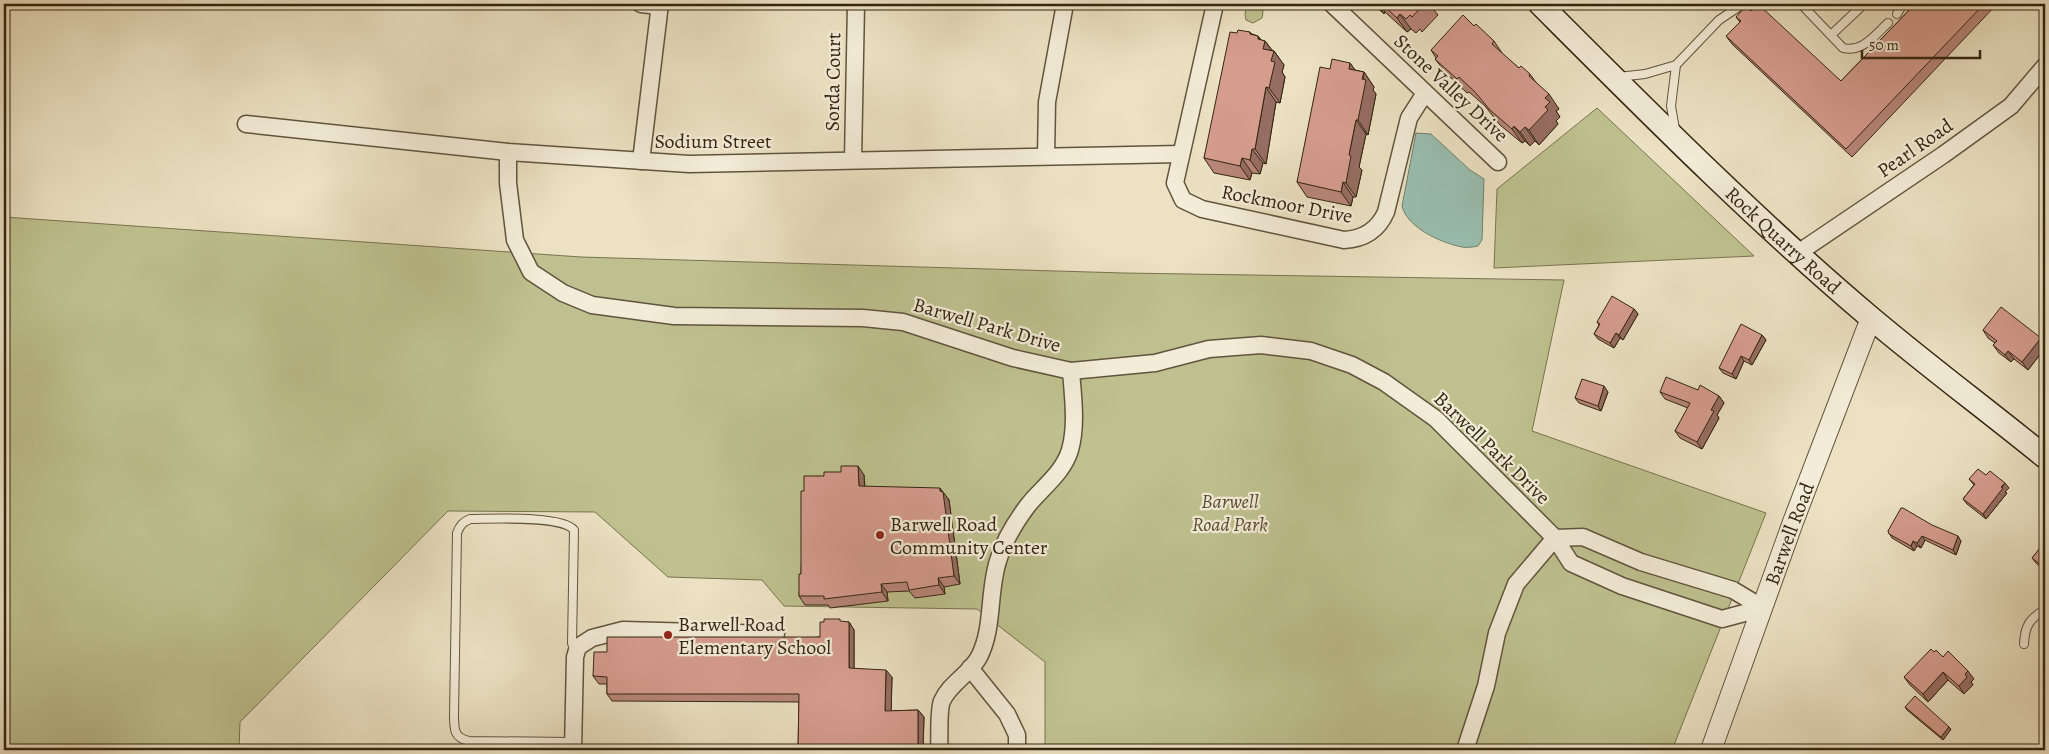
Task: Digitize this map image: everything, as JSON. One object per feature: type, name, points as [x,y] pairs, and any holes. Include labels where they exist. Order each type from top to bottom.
[{"type":"main road","name":"Rock Quarry Road","points":[[1540,4],[1689,152],[1798,253],[1871,318],[2045,456]]},
{"type":"street","points":[[641,161],[660,5],[642,4]]},
{"type":"street","name":"Sorda Court","points":[[853,160],[856,4]]},
{"type":"street","points":[[1046,156],[1047,102],[1065,4]]},
{"type":"street","points":[[1181,154],[1215,4]]},
{"type":"street","name":"Stone Valley Drive","points":[[1332,4],[1498,162]]},
{"type":"street","name":"Pearl Road","points":[[1798,253],[1944,155],[2011,106],[2045,66]]},
{"type":"street","name":"Rockmoor Drive","points":[[1181,154],[1175,183],[1183,200],[1202,209],[1344,240],[1359,239],[1381,223],[1386,212],[1408,118],[1425,93]]},
{"type":"street","name":"Sodium Street","points":[[246,124],[508,152],[689,164],[1181,154]]},
{"type":"street","name":"Barwell Park Drive","points":[[508,152],[508,183],[515,240],[531,272],[563,293],[592,305],[674,316],[863,318],[902,322],[1013,358],[1071,370],[1154,363],[1209,349],[1261,345],[1311,351],[1352,365],[1384,382],[1436,419],[1556,538],[1571,563],[1622,586],[1722,620],[1763,608]]},
{"type":"street","name":"Barwell Road","points":[[1711,750],[1793,522],[1871,318]]},
{"type":"street","points":[[939,750],[942,702],[949,690],[978,658],[988,632],[992,587],[998,560],[1010,532],[1030,503],[1054,479],[1070,451],[1074,420],[1071,370]]},
{"type":"street","points":[[1465,750],[1486,686],[1497,633],[1516,584],[1556,538],[1583,537],[1641,562],[1733,590],[1763,608]]},
{"type":"street","points":[[573,746],[575,657],[578,647],[592,638],[623,630],[776,634]]},
{"type":"street","points":[[970,668],[1006,714],[1017,735],[1017,750]]},
{"type":"lane","points":[[1614,77],[1645,74],[1676,66],[1719,20],[1743,4]]},
{"type":"lane","points":[[1802,4],[1843,48],[1851,50],[1860,48],[1888,23]]},
{"type":"lane","points":[[1831,35],[1864,4]]},
{"type":"lane","points":[[1897,14],[1903,4]]},
{"type":"lane","points":[[1676,66],[1671,106],[1677,138]]},
{"type":"lane","points":[[573,746],[469,741],[457,736],[454,729],[454,715],[458,533],[459,527],[464,521],[470,519],[544,520],[564,523],[574,530],[572,643],[575,657]]},
{"type":"lane","points":[[2024,644],[2025,629],[2033,618],[2045,609]]},
{"type":"green space","points":[[1247,4],[1260,4],[1263,12],[1262,18],[1253,23],[1246,20]]},
{"type":"green space","points":[[1597,108],[1754,256],[1494,268],[1497,189]]},
{"type":"green space","name":"Barwell Road Park","points":[[4,217],[581,257],[1124,273],[1564,280],[1532,431],[1766,513],[1672,750],[1045,750],[1045,662],[977,609],[784,606],[762,580],[668,577],[595,512],[448,511],[240,722],[239,750],[4,750]]},
{"type":"shaded area","points":[[1416,133],[1431,134],[1470,170],[1484,179],[1482,240],[1478,246],[1462,247],[1445,242],[1418,228],[1405,214],[1402,206]]},
{"type":"building","points":[[1382,4],[1424,4],[1412,17],[1410,15],[1406,19],[1400,14],[1397,18]]},
{"type":"building","points":[[1758,4],[1841,81],[1915,4],[1984,4],[1846,149],[1726,36],[1741,21],[1736,17],[1746,6],[1751,11]]},
{"type":"building","points":[[1463,15],[1474,26],[1476,24],[1494,41],[1492,44],[1519,68],[1521,66],[1549,94],[1545,98],[1550,102],[1545,107],[1548,110],[1529,130],[1525,127],[1520,132],[1514,126],[1512,129],[1490,110],[1459,77],[1457,79],[1435,59],[1438,56],[1431,50]]},
{"type":"building","points":[[1238,30],[1250,32],[1250,34],[1258,36],[1258,39],[1265,41],[1263,49],[1274,51],[1271,61],[1275,62],[1269,88],[1266,87],[1255,149],[1252,149],[1250,160],[1242,158],[1240,166],[1204,158],[1230,32],[1237,33]]},
{"type":"building","points":[[1332,59],[1350,63],[1349,69],[1364,72],[1362,79],[1366,80],[1349,155],[1351,156],[1346,183],[1343,182],[1341,192],[1297,182],[1320,67],[1330,69]]},
{"type":"building","points":[[1612,296],[1634,309],[1619,335],[1616,333],[1610,343],[1594,334],[1600,324],[1597,322]]},
{"type":"building","points":[[2001,307],[2041,338],[2022,362],[2008,351],[2005,355],[1993,345],[1997,341],[1983,330]]},
{"type":"building","points":[[1741,324],[1762,335],[1749,360],[1741,356],[1732,374],[1719,368]]},
{"type":"building","points":[[1666,377],[1698,390],[1700,385],[1719,396],[1711,410],[1714,411],[1697,442],[1675,431],[1690,403],[1660,392]]},
{"type":"building","points":[[1582,379],[1604,386],[1598,406],[1575,398]]},
{"type":"building","name":"Barwell Road Community Center","points":[[841,466],[858,466],[859,486],[940,488],[940,491],[943,492],[954,576],[938,578],[939,585],[909,590],[907,582],[881,584],[882,592],[824,599],[824,596],[799,596],[799,574],[801,574],[801,491],[804,491],[804,476],[824,476],[824,472],[841,472]]},
{"type":"building","points":[[1978,469],[1986,475],[1990,471],[2005,483],[1983,514],[1963,499],[1975,484],[1969,479]]},
{"type":"building","points":[[1901,508],[1932,525],[1958,536],[1953,550],[1922,536],[1917,543],[1913,541],[1911,546],[1889,534],[1888,531]]},
{"type":"building","points":[[2045,542],[2045,568],[2032,558]]},
{"type":"building","points":[[824,619],[840,619],[840,621],[849,622],[849,668],[886,670],[885,711],[918,710],[918,750],[798,750],[799,694],[607,694],[607,677],[593,676],[594,652],[607,652],[607,637],[820,637],[820,622],[824,622]]},
{"type":"building","points":[[1931,649],[1934,652],[1936,650],[1943,657],[1948,651],[1968,671],[1965,674],[1967,677],[1959,686],[1943,672],[1923,694],[1904,677]]},
{"type":"building","points":[[1915,696],[1949,727],[1941,737],[1905,707]]},
{"type":"place","name":"Barwell Road Community Center","points":[[880,535]]},
{"type":"place","name":"Barwell Road Elementary School","points":[[668,635]]}]
